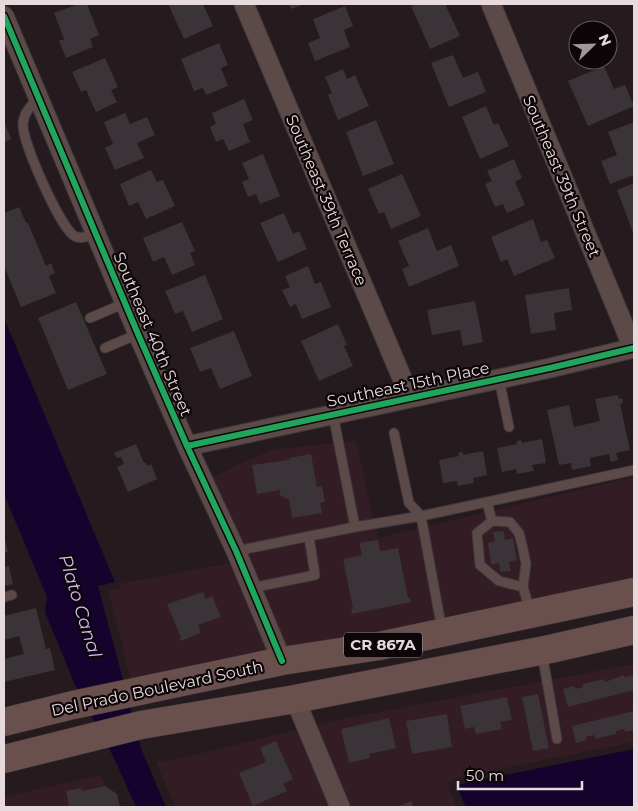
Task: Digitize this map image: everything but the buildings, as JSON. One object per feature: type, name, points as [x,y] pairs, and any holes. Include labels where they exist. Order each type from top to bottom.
[{"type":"main road","name":"Del Prado Boulevard South","points":[[4,722],[130,692],[282,661],[378,646],[634,592]]},
{"type":"main road","name":"Del Prado Boulevard South","points":[[4,759],[141,725],[295,699],[634,630]]},
{"type":"main road","points":[[295,699],[308,675],[331,653]]},
{"type":"main road","points":[[240,708],[269,682],[282,661]]},
{"type":"street","name":"Southeast 39th Terrace","points":[[244,4],[410,397]]},
{"type":"street","name":"Southeast 39th Street","points":[[491,4],[634,348]]},
{"type":"street","name":"Southeast 40th Street","points":[[4,16],[138,334],[236,551],[282,661]]},
{"type":"street","name":"Southeast 15th Place","points":[[187,446],[634,348]]},
{"type":"street","points":[[295,699],[340,807]]},
{"type":"lane","points":[[38,98],[28,108],[23,126],[25,137],[44,184],[63,222],[74,236],[79,238],[95,234]]},
{"type":"lane","points":[[90,318],[125,303]]},
{"type":"lane","points":[[105,348],[138,334]]},
{"type":"lane","points":[[499,379],[509,426]]},
{"type":"lane","points":[[333,414],[354,527]]},
{"type":"lane","points":[[394,432],[409,503],[421,516],[442,632]]},
{"type":"lane","points":[[236,551],[354,527],[421,516],[634,470]]},
{"type":"lane","points":[[487,502],[492,521]]},
{"type":"lane","points":[[523,586],[499,581],[480,565],[477,533],[492,521],[510,522],[519,533],[526,564],[523,586],[530,614]]},
{"type":"lane","points":[[251,588],[316,575],[309,536]]},
{"type":"lane","points":[[541,650],[558,739]]},
{"type":"shaded area","points":[[356,441],[378,538],[634,477],[634,583],[132,683],[108,591],[119,588],[123,583],[241,561],[207,481],[241,463],[275,449]]},
{"type":"shaded area","points":[[634,664],[634,742],[455,778],[451,780],[448,786],[457,807],[175,807],[156,762],[178,759],[336,720]]},
{"type":"shaded area","points":[[101,775],[116,807],[4,807],[4,797]]},
{"type":"water","name":"Plato Canal","points":[[4,318],[115,582],[98,586],[142,751],[166,807],[136,807],[114,758],[75,685],[45,612],[47,597],[4,494]]},
{"type":"water","points":[[634,749],[634,807],[466,807],[456,785]]},
{"type":"cycle path","points":[[4,16],[138,334],[236,551],[282,661]]},
{"type":"cycle path","points":[[187,446],[550,368],[634,348]]}]
